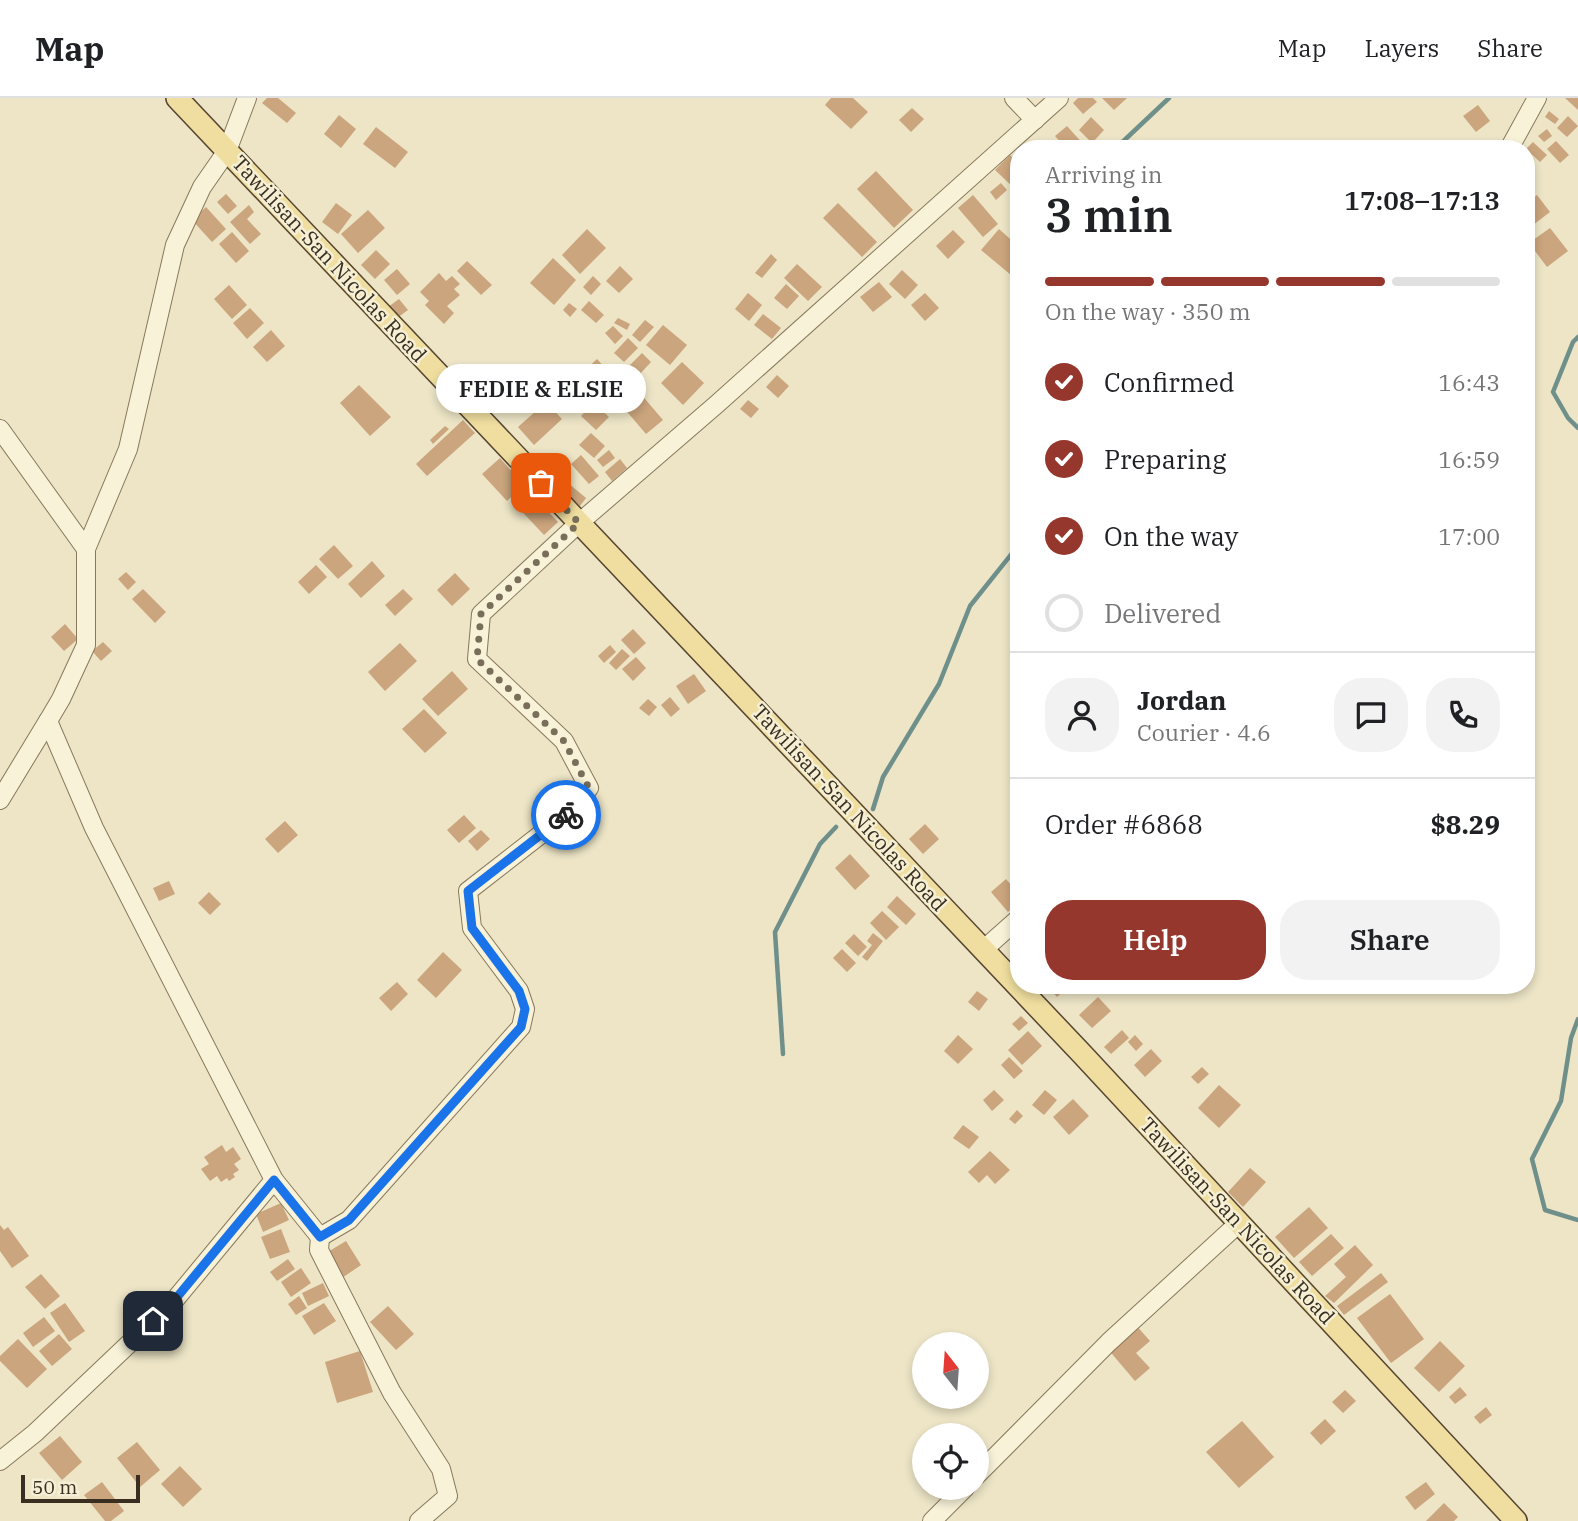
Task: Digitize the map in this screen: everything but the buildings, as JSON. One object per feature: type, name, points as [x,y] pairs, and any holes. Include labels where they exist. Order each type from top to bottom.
[{"type":"main road","name":"Tawilisan-San Nicolas Road","points":[[177,98],[1010,979]]},
{"type":"main road","name":"Tawilisan-San Nicolas Road","points":[[1024,994],[1516,1521]]},
{"type":"street","points":[[0,800],[61,699],[86,645],[86,548],[128,449],[174,245],[202,187],[227,151],[247,98]]},
{"type":"street","points":[[1014,98],[1035,120]]},
{"type":"street","points":[[1013,140],[1059,98]]},
{"type":"street","points":[[1514,140],[1537,98]]},
{"type":"street","points":[[320,1237],[349,1220],[521,1027],[525,1009],[519,991],[472,928],[468,891],[567,814],[589,788],[564,741],[477,659],[481,614],[579,523],[717,404],[1010,142]]},
{"type":"street","points":[[0,429],[86,548]]},
{"type":"street","points":[[48,721],[94,828],[274,1180],[320,1237],[318,1250],[392,1393],[441,1469],[448,1496],[419,1521]]},
{"type":"street","points":[[983,950],[1010,926]]},
{"type":"street","points":[[0,1461],[35,1433],[173,1302],[274,1180]]},
{"type":"street","points":[[989,1463],[1109,1342],[1239,1223]]},
{"type":"street","points":[[932,1521],[953,1500]]},
{"type":"waterway","points":[[1125,140],[1169,98]]},
{"type":"waterway","points":[[1578,337],[1573,342],[1553,392],[1568,418],[1578,428]]},
{"type":"waterway","points":[[873,809],[883,777],[939,684],[970,606],[1010,556]]},
{"type":"waterway","points":[[783,1054],[775,932],[820,844],[836,827]]},
{"type":"waterway","points":[[1578,1019],[1571,1038],[1561,1101],[1532,1159],[1545,1210],[1578,1220]]},
{"type":"way so far","points":[[541,483],[579,523],[481,614],[477,659],[564,741],[589,788],[566,815]]},
{"type":"place","name":"FEDIE & ELSIE","points":[[541,483]]},
{"type":"route","points":[[153,1321],[173,1302],[274,1180],[320,1237],[349,1220],[521,1027],[525,1009],[519,991],[472,928],[468,891],[566,815]]}]
